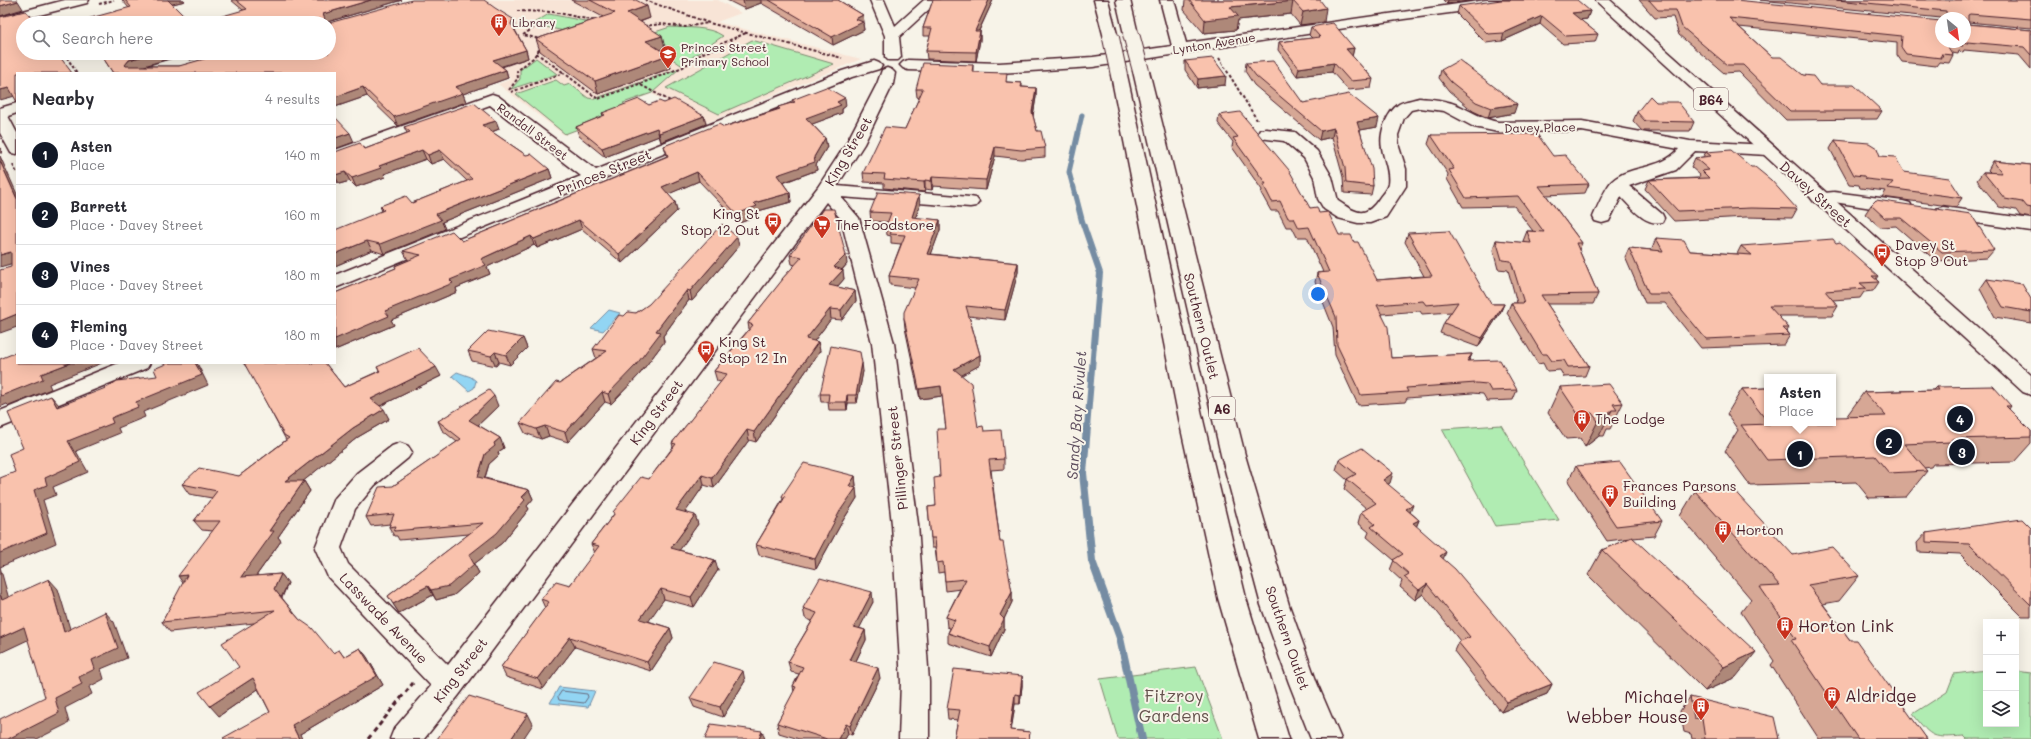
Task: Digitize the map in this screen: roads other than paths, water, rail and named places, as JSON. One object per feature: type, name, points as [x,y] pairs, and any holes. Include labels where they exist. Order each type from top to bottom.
[{"type":"main road","points":[[0,21],[50,4],[82,0]]},
{"type":"main road","points":[[892,36],[880,6],[911,9],[931,0]]},
{"type":"main road","points":[[885,65],[892,36],[931,0]]},
{"type":"main road","name":"Southern Outlet","points":[[1101,0],[1119,75],[1190,416],[1232,598],[1274,739]]},
{"type":"main road","name":"Southern Outlet","points":[[1122,0],[1141,71],[1233,455],[1275,605],[1303,683],[1326,739]]},
{"type":"main road","points":[[1167,0],[1180,48]]},
{"type":"main road","name":"Lynton Avenue","points":[[908,65],[975,68],[1030,67],[1093,62],[1180,48],[1518,0]]},
{"type":"main road","name":"Davey Street","points":[[1602,0],[2031,387]]},
{"type":"main road","points":[[142,72],[184,60]]},
{"type":"main road","points":[[170,72],[212,60]]},
{"type":"main road","name":"Princes Street","points":[[336,282],[847,74],[885,65],[901,71],[908,65]]},
{"type":"main road","name":"King Street","points":[[405,739],[449,686],[825,190],[855,144],[885,84],[885,65]]},
{"type":"main road","name":"Randall Street","points":[[336,156],[492,99],[593,176]]},
{"type":"main road","name":"Davey Place","points":[[1266,134],[1289,136],[1311,155],[1323,177],[1327,199],[1331,205],[1345,214],[1358,218],[1370,217],[1379,213],[1397,186],[1397,169],[1390,147],[1390,135],[1396,116],[1405,107],[1419,104],[1435,104],[1450,108],[1480,123],[1498,127],[1582,126],[1611,130],[1690,146],[1768,150]]},
{"type":"main road","points":[[16,109],[4,118],[16,147]]},
{"type":"main road","points":[[1602,217],[1618,185],[1628,179],[1670,166],[1682,156],[1690,146]]},
{"type":"main road","points":[[1618,185],[1655,218]]},
{"type":"main road","points":[[825,190],[970,202]]},
{"type":"main road","name":"Pillinger Street","points":[[825,190],[850,218],[883,343],[905,524],[915,682],[914,739]]},
{"type":"main road","points":[[1820,198],[1834,197],[2031,226]]},
{"type":"main road","points":[[0,420],[137,364]]},
{"type":"main road","name":"Lasswade Avenue","points":[[400,452],[366,479],[344,505],[328,548],[338,570],[449,686]]},
{"type":"water","points":[[609,310],[620,313],[603,331],[591,328]]},
{"type":"water","points":[[457,372],[471,377],[476,381],[474,388],[469,391],[452,376]]},
{"type":"water","points":[[559,687],[595,691],[588,707],[550,703]]},
{"type":"waterway","name":"Sandy Bay Rivulet","points":[[1073,187],[1069,172],[1082,115]]},
{"type":"waterway","name":"Sandy Bay Rivulet","points":[[1073,186],[1082,221],[1100,273],[1087,428]]},
{"type":"waterway","name":"Sandy Bay Rivulet","points":[[1087,427],[1083,473],[1092,561],[1120,638],[1142,739]]},
{"type":"place","name":"Library","points":[[499,37]]},
{"type":"place","name":"Princes Street Primary School","points":[[668,69]]},
{"type":"place","name":"King St Stop 12 Out","points":[[773,236]]},
{"type":"place","name":"The Foodstore","points":[[822,239]]},
{"type":"place","name":"Davey St Stop 9 Out","points":[[1882,267]]},
{"type":"place","name":"King St Stop 12 In","points":[[706,364]]},
{"type":"place","name":"Fleming","points":[[1960,419]]},
{"type":"place","name":"The Lodge","points":[[1582,433]]},
{"type":"place","name":"Barrett","points":[[1889,442]]},
{"type":"place","name":"Vines","points":[[1962,452]]},
{"type":"place","name":"Asten","points":[[1800,454]]},
{"type":"place","name":"Frances Parsons Building","points":[[1610,508]]},
{"type":"place","name":"Horton","points":[[1723,544]]},
{"type":"place","name":"Horton Link","points":[[1785,640]]},
{"type":"place","name":"Aldridge","points":[[1832,710]]},
{"type":"place","name":"Michael Webber House","points":[[1701,721]]},
{"type":"park label","name":"Fitzroy Gardens","points":[[1174,705]]}]
